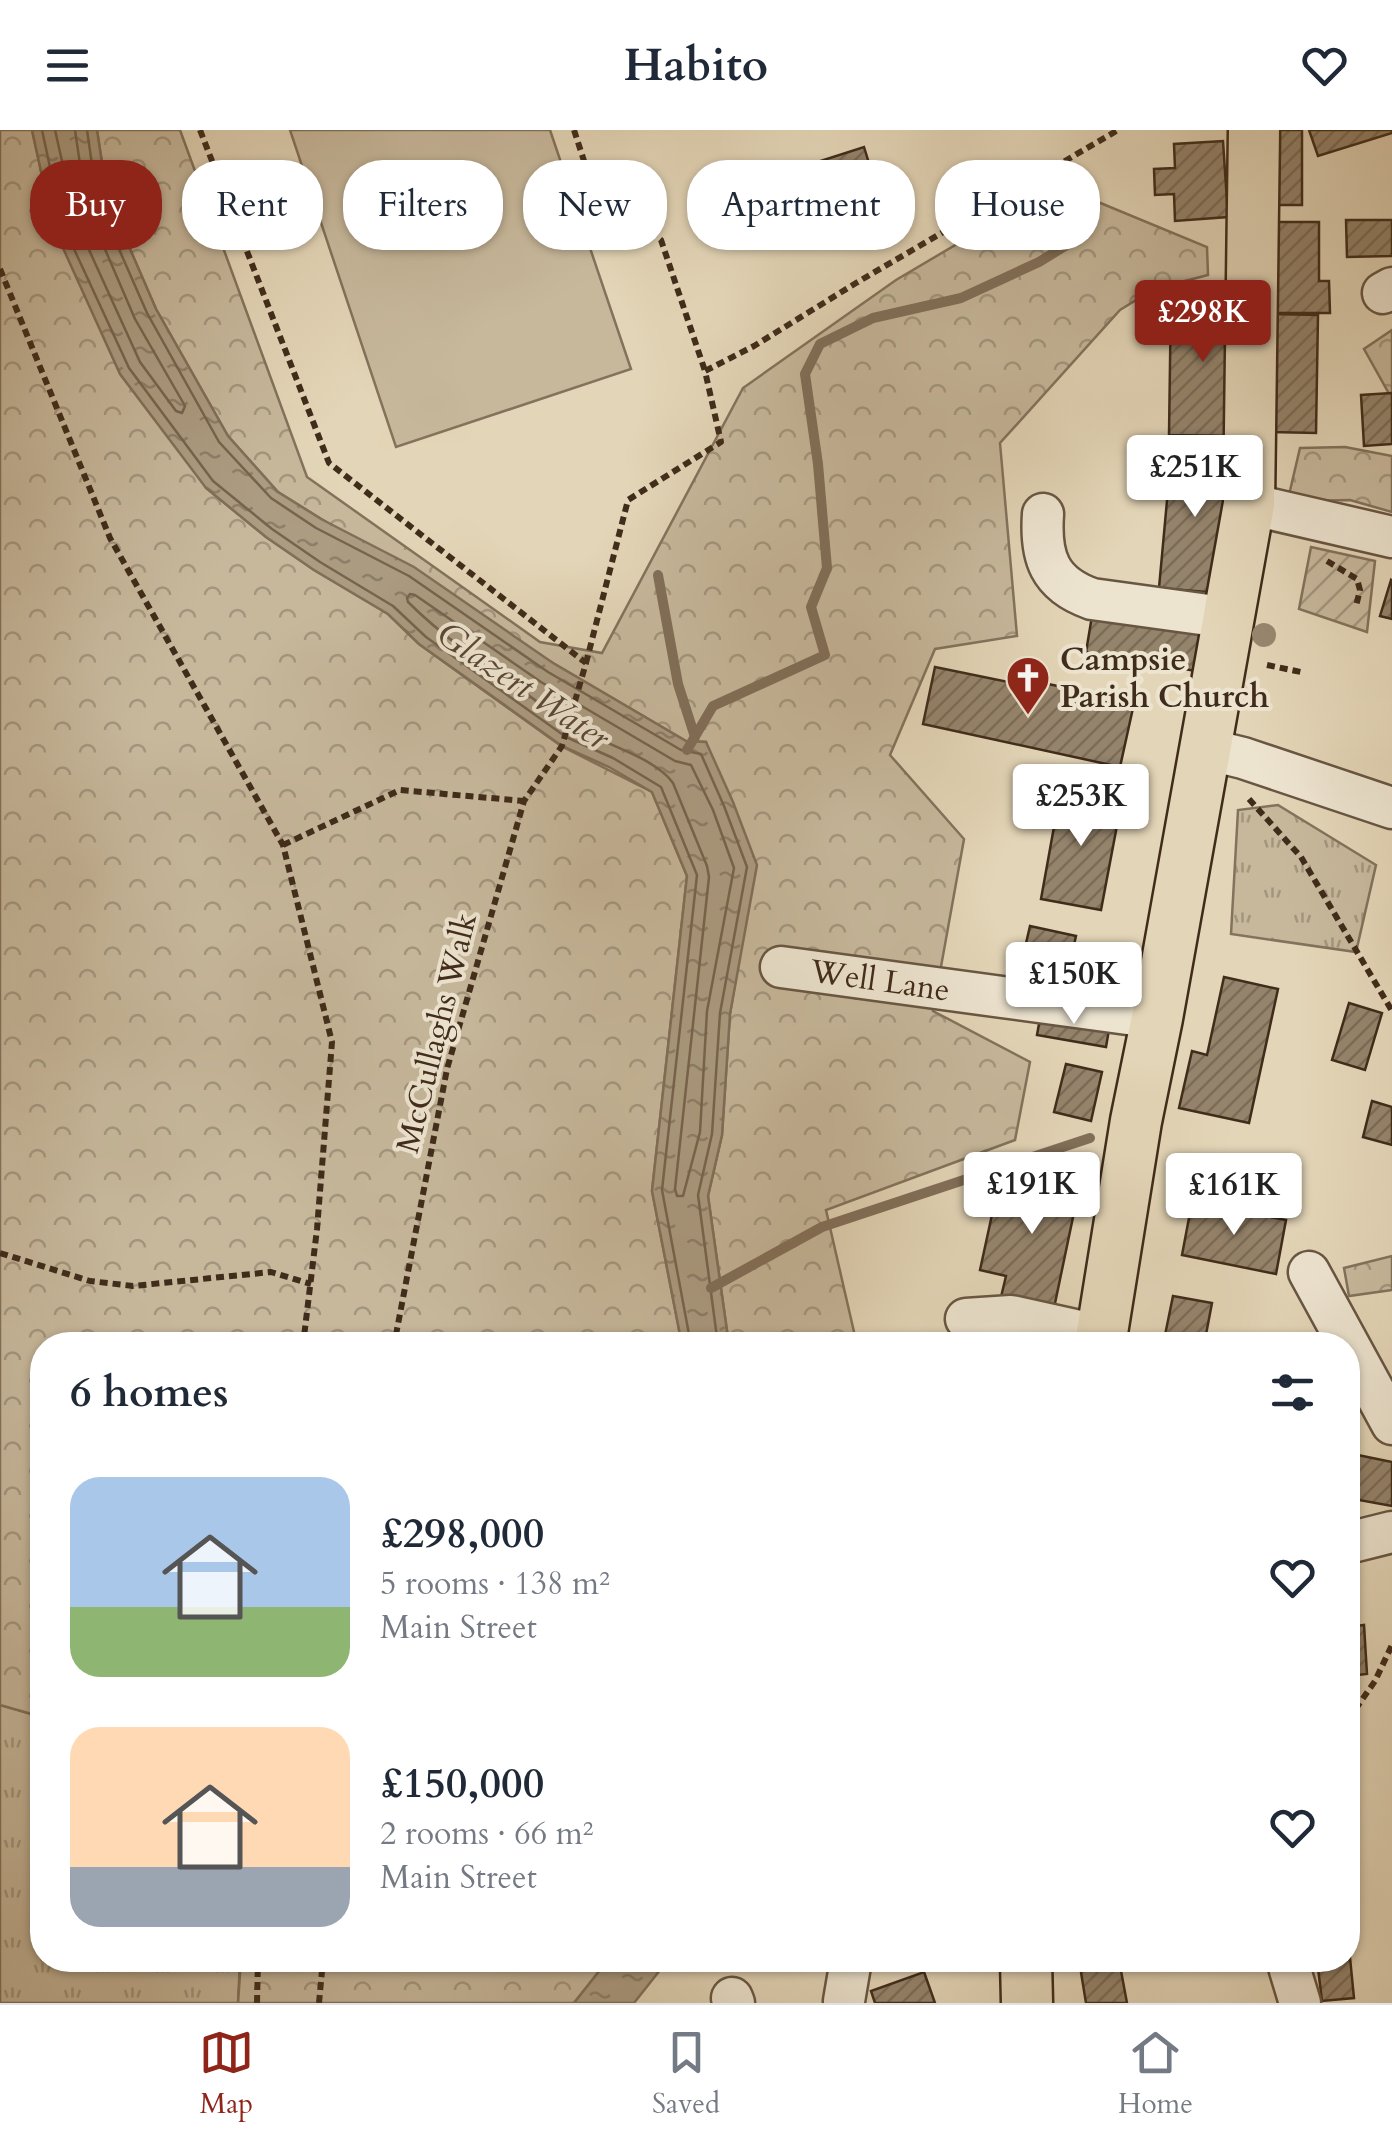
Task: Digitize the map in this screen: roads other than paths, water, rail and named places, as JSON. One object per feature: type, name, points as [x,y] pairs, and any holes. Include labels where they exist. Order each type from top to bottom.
[{"type":"main road","points":[[1102,1332],[1136,1120],[1250,504],[1254,130]]},
{"type":"main road","points":[[1026,1972],[1027,2003]]},
{"type":"street","points":[[1250,504],[1392,537]]},
{"type":"street","points":[[1043,514],[1042,540],[1047,563],[1074,593],[1092,599],[1230,618]]},
{"type":"street","points":[[1206,749],[1392,808]]},
{"type":"street","name":"Well Lane","points":[[781,968],[1157,1018]]},
{"type":"street","points":[[1310,1272],[1342,1332]]},
{"type":"street","points":[[966,1319],[1011,1316],[1071,1332]]},
{"type":"street","points":[[1360,1365],[1392,1424]]},
{"type":"street","points":[[1360,1540],[1392,1532]]},
{"type":"street","points":[[844,2002],[849,1972]]},
{"type":"street","points":[[1291,1972],[1300,2003]]},
{"type":"water","points":[[32,130],[97,130],[102,160],[39,160]]},
{"type":"water","name":"Glazert Water","points":[[64,250],[130,250],[156,309],[228,436],[278,492],[414,567],[553,663],[686,741],[706,742],[757,865],[730,1014],[722,1135],[708,1196],[727,1332],[679,1332],[652,1191],[687,876],[652,792],[562,746],[419,644],[388,614],[266,537],[206,488],[120,374]]},
{"type":"water","points":[[599,1972],[659,1972],[634,2003],[574,2003]]},
{"type":"waterway","points":[[687,750],[713,706],[825,655],[811,607],[827,568],[805,374],[820,344],[873,318],[961,298],[1059,250]]},
{"type":"waterway","points":[[658,575],[678,684],[695,737]]},
{"type":"waterway","points":[[711,1288],[822,1227],[1090,1138]]},
{"type":"place","name":"Campsie Parish Church","points":[[1028,716]]}]
